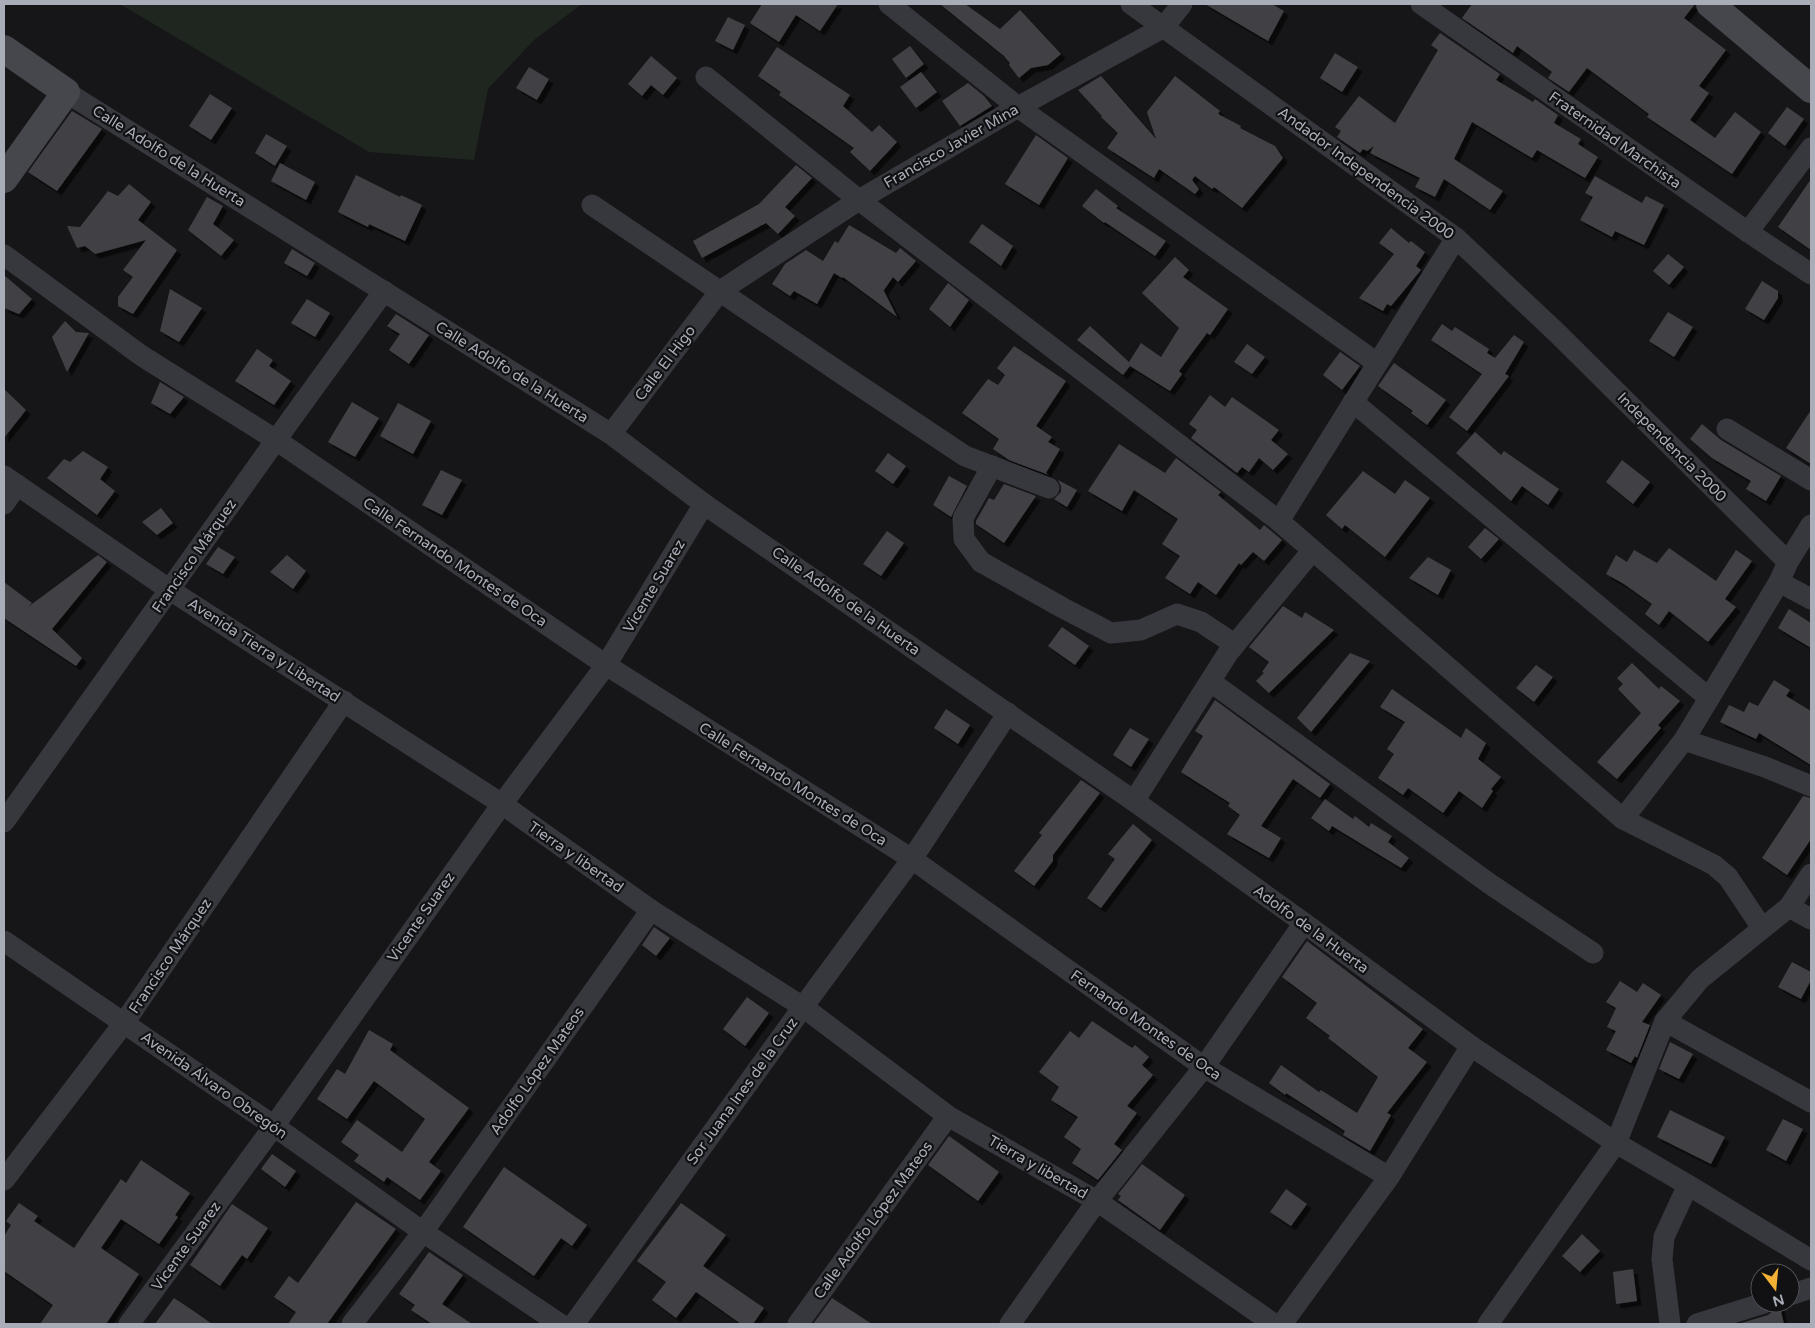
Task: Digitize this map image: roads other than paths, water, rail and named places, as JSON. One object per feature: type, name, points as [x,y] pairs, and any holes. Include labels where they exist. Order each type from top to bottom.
[{"type":"street","points":[[889,4],[1018,107],[1377,363]]},
{"type":"street","points":[[1131,4],[1164,27]]},
{"type":"street","name":"Francisco Javier Mina","points":[[720,291],[859,200],[1018,107],[1164,27],[1182,4]]},
{"type":"street","name":"Fraternidad Marchista","points":[[1421,4],[1811,274]]},
{"type":"street","points":[[1710,4],[1811,89]]},
{"type":"street","name":"Andador Independencia 2000","points":[[1164,27],[1456,238],[1556,332]]},
{"type":"street","name":"Calle Adolfo de la Huerta","points":[[4,49],[66,92],[611,434],[704,504],[1008,713]]},
{"type":"street","points":[[706,77],[859,200],[1279,521],[1623,819],[1714,865],[1728,877],[1762,928]]},
{"type":"street","points":[[4,179],[66,92]]},
{"type":"street","points":[[1748,232],[1811,148]]},
{"type":"street","points":[[592,205],[965,456],[1049,488]]},
{"type":"street","points":[[1279,521],[1456,238]]},
{"type":"street","name":"Calle Fernando Montes de Oca","points":[[4,255],[142,356],[276,440],[606,665],[912,860]]},
{"type":"street","name":"Francisco Márquez","points":[[4,822],[384,291]]},
{"type":"street","name":"Calle El Higo","points":[[611,434],[720,291]]},
{"type":"street","name":"Independencia 2000","points":[[1556,332],[1788,562]]},
{"type":"street","points":[[1353,402],[1709,698]]},
{"type":"street","points":[[1727,429],[1811,480]]},
{"type":"street","points":[[992,466],[963,518],[964,539],[981,562],[1111,633],[1140,630],[1177,614],[1201,622],[1234,644]]},
{"type":"street","points":[[4,504],[11,480]]},
{"type":"street","name":"Avenida Tierra y Libertad","points":[[11,480],[170,590],[502,804]]},
{"type":"street","name":"Vicente Suarez","points":[[129,1324],[274,1126],[502,804],[606,665],[704,504]]},
{"type":"street","points":[[1623,819],[1684,740],[1811,526]]},
{"type":"street","points":[[1134,801],[1234,644],[1312,551]]},
{"type":"street","points":[[1779,582],[1811,599]]},
{"type":"street","points":[[1211,682],[1490,884],[1593,953]]},
{"type":"street","name":"Francisco Márquez","points":[[4,1180],[124,1023],[344,701]]},
{"type":"street","name":"Adolfo de la Huerta","points":[[1008,713],[1304,923],[1471,1046],[1616,1143],[1688,1184],[1811,1260]]},
{"type":"street","name":"Sor Juana Ines de la Cruz","points":[[574,1324],[802,1007],[912,860],[1008,713]]},
{"type":"street","points":[[1684,740],[1765,767],[1811,786]]},
{"type":"street","name":"Tierra y libertad","points":[[502,804],[651,910]]},
{"type":"street","name":"Fernando Montes de Oca","points":[[912,860],[1204,1067],[1389,1177]]},
{"type":"street","points":[[1488,1324],[1616,1143],[1665,1020],[1700,979],[1789,907],[1811,874]]},
{"type":"street","points":[[1789,907],[1811,919]]},
{"type":"street","points":[[651,910],[802,1007]]},
{"type":"street","name":"Adolfo López Mateos","points":[[423,1232],[651,910]]},
{"type":"street","points":[[1010,1324],[1097,1200],[1204,1067],[1304,923]]},
{"type":"street","name":"Avenida Álvaro Obregón","points":[[4,941],[274,1126],[423,1232],[560,1324]]},
{"type":"street","name":"Tierra y libertad","points":[[802,1007],[948,1116],[1097,1200],[1274,1324]]},
{"type":"street","points":[[1665,1020],[1811,1102]]},
{"type":"street","points":[[1282,1324],[1389,1177],[1471,1046]]},
{"type":"street","name":"Calle Adolfo López Mateos","points":[[798,1324],[948,1116]]},
{"type":"street","points":[[1670,1324],[1662,1259],[1664,1237],[1688,1184]]},
{"type":"street","points":[[352,1324],[423,1232]]},
{"type":"street","points":[[1697,1324],[1750,1307]]}]
